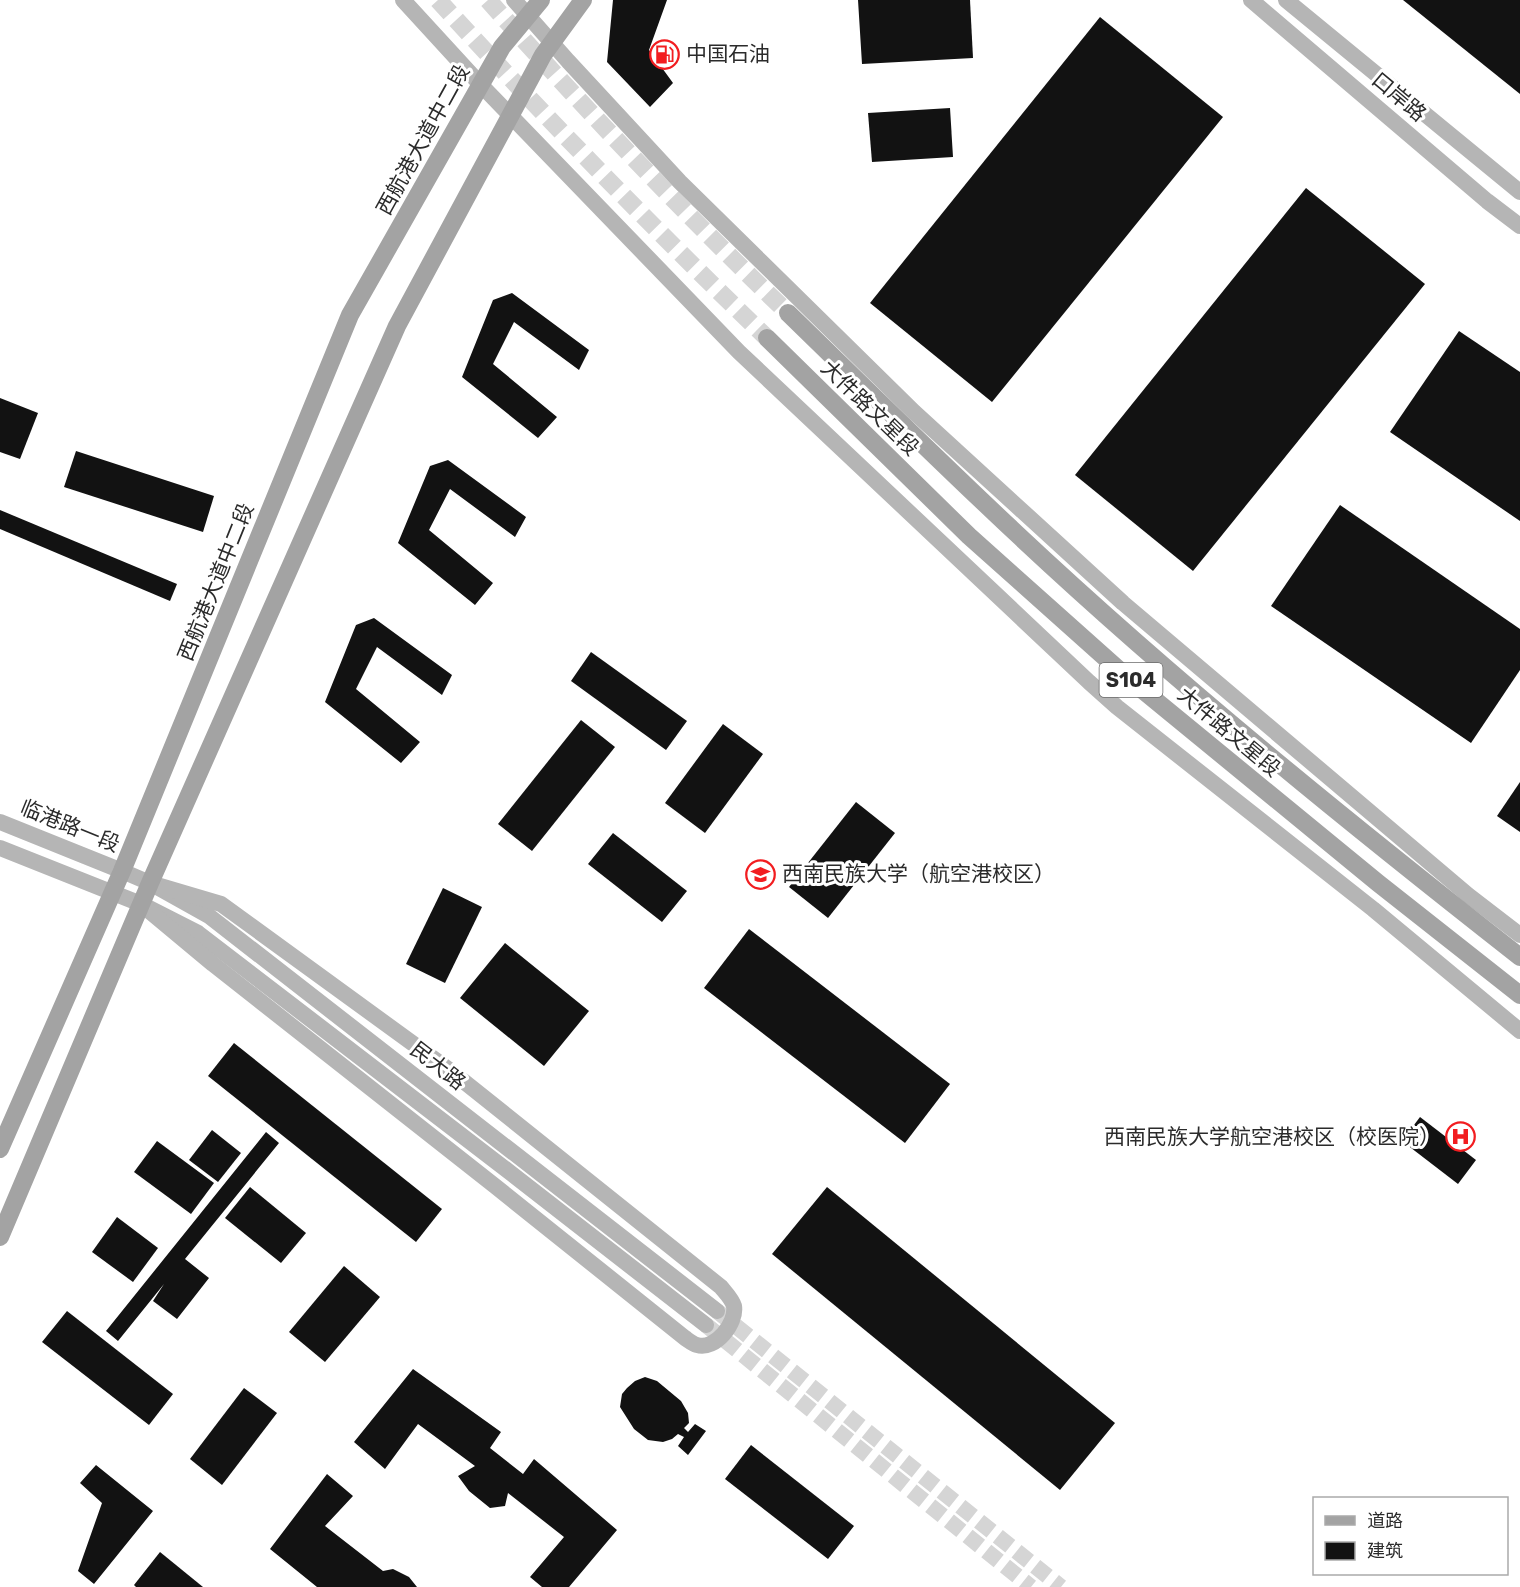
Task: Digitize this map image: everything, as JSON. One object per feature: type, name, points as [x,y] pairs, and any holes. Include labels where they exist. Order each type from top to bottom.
[{"type":"main road","name":"西航港大道中二段","points":[[0,1149],[113,893],[350,315],[502,47],[541,0]]},
{"type":"main road","points":[[0,1237],[141,904],[397,326],[543,54],[583,0]]},
{"type":"main road","name":"大件路文星段","points":[[788,313],[1017,535],[1155,658],[1290,773],[1520,957]]},
{"type":"main road","name":"大件路文星段","points":[[767,338],[969,536],[1128,678],[1369,876],[1520,995]]},
{"type":"street","points":[[403,0],[480,84],[739,352],[1089,682],[1117,707],[1373,909],[1520,1031]]},
{"type":"street","points":[[514,0],[680,182],[914,412],[1123,603],[1468,895],[1520,935]]},
{"type":"street","name":"口岸路","points":[[1251,0],[1487,201],[1520,226]]},
{"type":"street","name":"口岸路","points":[[1286,0],[1520,192]]},
{"type":"street","name":"临港路一段","points":[[0,822],[122,871]]},
{"type":"street","points":[[0,848],[113,893]]},
{"type":"street","name":"民大路","points":[[122,871],[209,916],[717,1311]]},
{"type":"street","points":[[141,904],[213,964],[685,1338],[697,1346],[706,1346],[724,1334],[734,1315],[734,1306],[721,1287],[461,1079],[221,904],[150,884]]},
{"type":"street","name":"民大路","points":[[113,893],[141,904],[198,933],[706,1325]]},
{"type":"building","points":[[613,0],[667,0],[649,50],[673,83],[650,107],[607,62]]},
{"type":"building","points":[[858,0],[970,0],[973,58],[862,64]]},
{"type":"building","points":[[1403,0],[1520,0],[1520,94]]},
{"type":"building","points":[[1100,17],[1223,117],[992,402],[870,303]]},
{"type":"building","points":[[950,108],[953,157],[872,162],[868,113]]},
{"type":"building","points":[[1306,188],[1425,284],[1193,571],[1075,475]]},
{"type":"building","points":[[512,293],[589,350],[579,370],[514,322],[493,364],[557,417],[538,438],[462,377],[493,300]]},
{"type":"building","points":[[1459,331],[1520,372],[1520,521],[1390,432]]},
{"type":"building","points":[[0,398],[38,413],[20,459],[0,452]]},
{"type":"building","points":[[76,451],[214,496],[203,532],[64,487]]},
{"type":"building","points":[[448,460],[526,517],[515,537],[450,489],[429,530],[493,583],[475,605],[398,543],[430,466]]},
{"type":"building","points":[[1340,505],[1520,629],[1520,670],[1471,743],[1271,606]]},
{"type":"building","points":[[0,510],[177,584],[170,601],[0,529]]},
{"type":"building","points":[[374,618],[452,675],[442,695],[377,647],[356,689],[420,742],[401,763],[325,702],[356,625]]},
{"type":"building","points":[[591,652],[687,721],[666,750],[571,681]]},
{"type":"building","points":[[581,720],[615,747],[532,851],[498,824]]},
{"type":"building","points":[[723,724],[763,754],[705,833],[665,803]]},
{"type":"building","points":[[1520,782],[1520,832],[1497,816]]},
{"type":"building","points":[[856,802],[895,833],[828,918],[789,887]]},
{"type":"building","points":[[613,833],[687,891],[662,922],[588,864]]},
{"type":"building","points":[[443,888],[482,907],[445,983],[406,964]]},
{"type":"building","points":[[749,929],[950,1084],[905,1143],[704,988]]},
{"type":"building","points":[[505,943],[589,1011],[544,1066],[460,998]]},
{"type":"building","points":[[234,1043],[442,1209],[416,1242],[208,1076]]},
{"type":"building","points":[[1420,1117],[1476,1160],[1458,1184],[1402,1141]]},
{"type":"building","points":[[212,1130],[241,1153],[218,1182],[189,1160]]},
{"type":"building","points":[[266,1132],[279,1143],[185,1259],[209,1278],[177,1319],[153,1301],[164,1284],[118,1341],[106,1331]]},
{"type":"building","points":[[157,1141],[214,1183],[191,1214],[134,1172]]},
{"type":"building","points":[[250,1187],[306,1233],[281,1263],[225,1218]]},
{"type":"building","points":[[827,1187],[1115,1423],[1060,1490],[772,1254]]},
{"type":"building","points":[[117,1217],[158,1248],[133,1282],[92,1252]]},
{"type":"building","points":[[344,1266],[380,1297],[325,1362],[289,1332]]},
{"type":"building","points":[[67,1311],[173,1394],[149,1425],[42,1342]]},
{"type":"building","points":[[413,1369],[501,1432],[490,1448],[523,1474],[534,1459],[617,1530],[569,1587],[542,1587],[530,1577],[564,1537],[508,1493],[505,1506],[490,1508],[469,1491],[458,1476],[475,1466],[418,1424],[385,1469],[354,1442]]},
{"type":"building","points":[[645,1377],[657,1381],[681,1401],[688,1413],[689,1423],[684,1428],[688,1432],[695,1424],[706,1431],[688,1455],[678,1446],[684,1437],[678,1434],[663,1442],[648,1440],[634,1429],[620,1407],[622,1394],[627,1388],[635,1381]]},
{"type":"building","points":[[244,1388],[277,1413],[222,1485],[190,1459]]},
{"type":"building","points":[[751,1445],[854,1526],[828,1559],[725,1479]]},
{"type":"building","points":[[96,1465],[153,1511],[94,1584],[78,1571],[102,1503],[80,1483]]},
{"type":"building","points":[[327,1474],[353,1496],[325,1526],[383,1571],[393,1569],[409,1577],[417,1587],[317,1587],[270,1549]]},
{"type":"building","points":[[160,1552],[203,1587],[136,1587],[134,1585]]},
{"type":"tunnel","points":[[438,0],[600,172],[767,338]]},
{"type":"tunnel","points":[[488,0],[635,160],[788,313]]},
{"type":"tunnel","points":[[717,1311],[1061,1587]]},
{"type":"tunnel","points":[[706,1325],[1031,1587]]},
{"type":"place","name":"中国石油","points":[[665,54]]},
{"type":"place","name":"西南民族大学（航空港校区）","points":[[761,874]]},
{"type":"place","name":"西南民族大学航空港校区（校医院）","points":[[1461,1137]]}]
